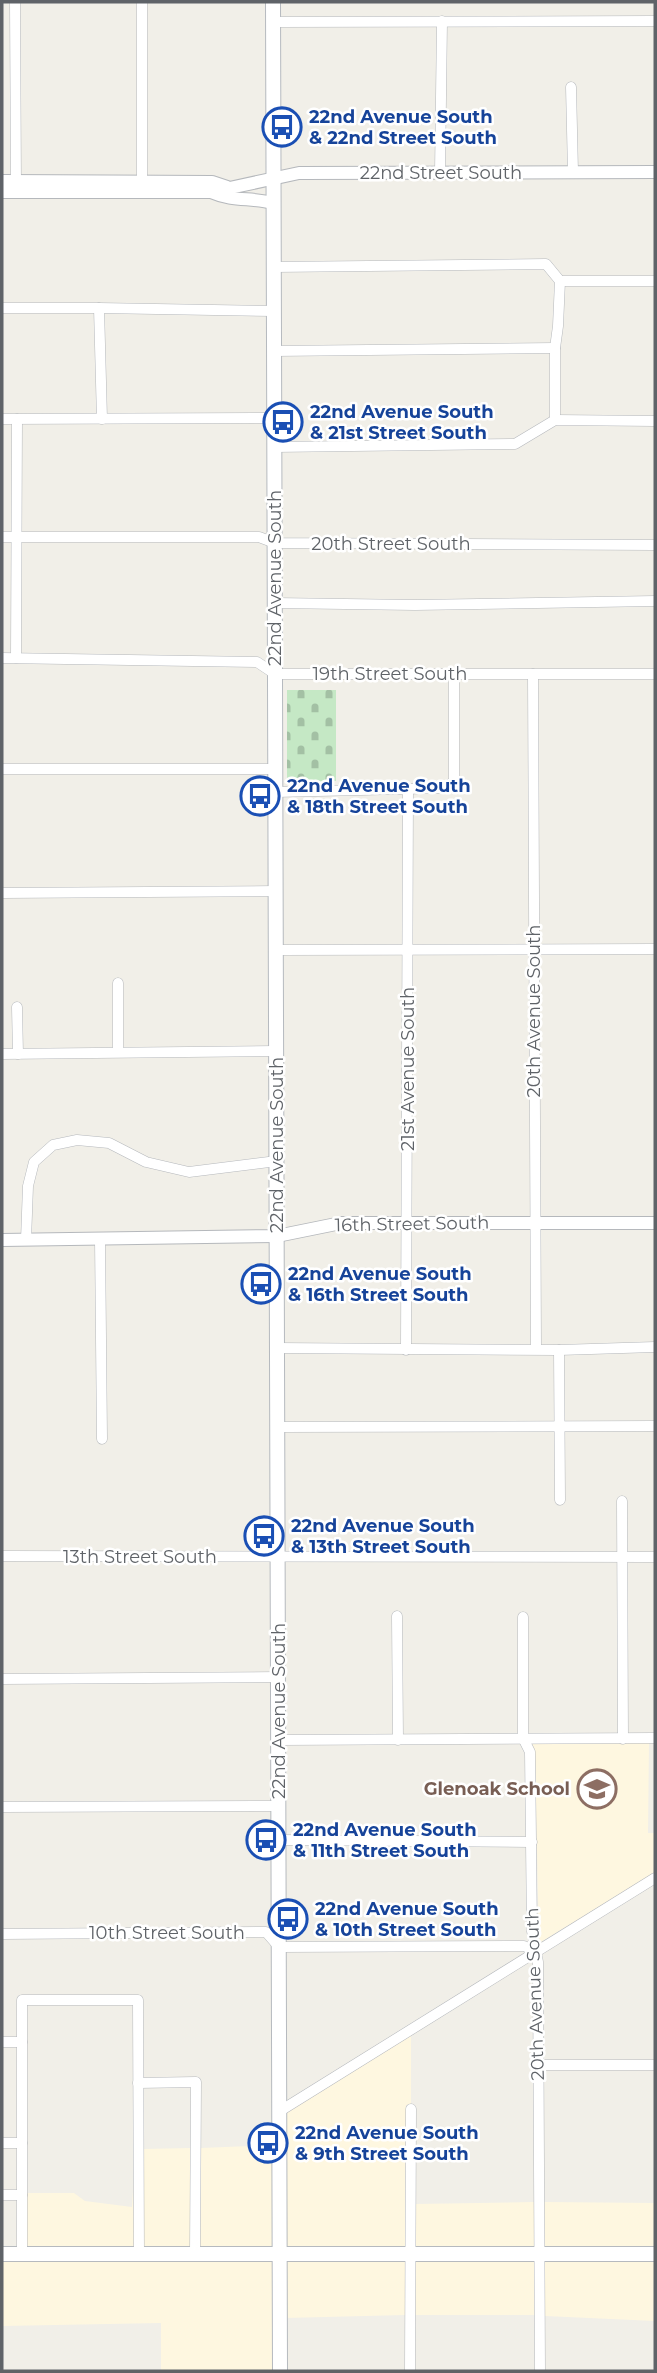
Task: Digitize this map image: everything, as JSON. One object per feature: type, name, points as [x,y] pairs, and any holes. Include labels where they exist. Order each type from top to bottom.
[{"type":"main road","name":"22nd Avenue South","points":[[273,2],[280,2371]]},
{"type":"main road","points":[[2,2254],[655,2253]]},
{"type":"street","points":[[15,2],[16,186]]},
{"type":"street","points":[[142,2],[143,186]]},
{"type":"street","points":[[440,173],[442,21]]},
{"type":"street","points":[[273,22],[655,21]]},
{"type":"street","points":[[572,87],[573,172]]},
{"type":"street","name":"22nd Street South","points":[[143,186],[211,192],[299,173],[655,172]]},
{"type":"street","name":"22nd Street South","points":[[2,181],[16,186],[143,186],[212,182],[228,187]]},
{"type":"street","name":"22nd Street South","points":[[2,192],[16,186]]},
{"type":"street","points":[[211,192],[228,199],[273,203]]},
{"type":"street","points":[[274,267],[545,264],[560,281],[555,348],[555,421]]},
{"type":"street","points":[[560,281],[655,281]]},
{"type":"street","points":[[2,309],[99,307],[274,311]]},
{"type":"street","points":[[99,307],[102,419]]},
{"type":"street","points":[[274,351],[555,348]]},
{"type":"street","points":[[2,419],[274,418]]},
{"type":"street","points":[[16,658],[17,419]]},
{"type":"street","points":[[274,447],[515,444],[555,421],[655,421]]},
{"type":"street","name":"20th Street South","points":[[2,537],[259,537],[275,543],[655,545]]},
{"type":"street","points":[[275,603],[415,605],[655,601]]},
{"type":"street","name":"19th Street South","points":[[2,658],[257,662],[275,674],[655,674]]},
{"type":"street","points":[[275,792],[445,788],[454,781],[454,674]]},
{"type":"street","name":"20th Avenue South","points":[[533,674],[536,1348]]},
{"type":"street","points":[[2,769],[275,769]]},
{"type":"street","name":"21st Avenue South","points":[[406,1350],[408,789]]},
{"type":"street","points":[[2,894],[276,891]]},
{"type":"street","points":[[276,950],[655,949]]},
{"type":"street","points":[[118,983],[118,1052]]},
{"type":"street","points":[[17,1007],[18,1054]]},
{"type":"street","points":[[2,1054],[276,1051]]},
{"type":"street","points":[[26,1240],[28,1186],[34,1162],[53,1145],[77,1140],[108,1143],[146,1162],[189,1172],[277,1161]]},
{"type":"street","name":"16th Street South","points":[[2,1240],[277,1236],[341,1223],[655,1223]]},
{"type":"street","points":[[100,1239],[102,1439]]},
{"type":"street","points":[[277,1348],[559,1350],[655,1347]]},
{"type":"street","points":[[559,1350],[560,1500]]},
{"type":"street","points":[[278,1427],[655,1426]]},
{"type":"street","points":[[622,1501],[623,1738]]},
{"type":"street","name":"13th Street South","points":[[2,1556],[655,1557]]},
{"type":"street","points":[[397,1616],[398,1740]]},
{"type":"street","name":"20th Avenue South","points":[[523,1618],[523,1738],[530,1752],[532,1931],[538,1962],[540,2371]]},
{"type":"street","points":[[2,1679],[279,1677]]},
{"type":"street","points":[[279,1740],[655,1738]]},
{"type":"street","points":[[2,1807],[279,1806]]},
{"type":"street","points":[[279,1840],[532,1842]]},
{"type":"street","points":[[280,2111],[655,1878]]},
{"type":"street","name":"10th Street South","points":[[2,1934],[266,1933],[279,1947],[524,1946],[535,1951]]},
{"type":"street","points":[[22,2254],[22,2000],[138,2000],[139,2254]]},
{"type":"street","points":[[2,2042],[22,2042]]},
{"type":"street","points":[[538,2065],[655,2065]]},
{"type":"street","points":[[138,2083],[196,2082],[195,2254]]},
{"type":"street","points":[[410,2371],[411,2109]]},
{"type":"street","points":[[2,2143],[22,2143]]},
{"type":"street","points":[[2,2195],[22,2195]]},
{"type":"shaded area","points":[[531,1742],[649,1743],[648,1833],[655,1833],[655,1873],[539,1943],[535,1752]]},
{"type":"shaded area","points":[[411,2034],[411,2105],[406,2105],[405,2250],[285,2250],[285,2113]]},
{"type":"shaded area","points":[[275,2145],[275,2250],[200,2250],[201,2148]]},
{"type":"shaded area","points":[[191,2148],[190,2250],[144,2250],[143,2149]]},
{"type":"shaded area","points":[[134,2174],[134,2250],[27,2249],[27,2193],[74,2193],[85,2201],[132,2207]]},
{"type":"shaded area","points":[[534,2202],[535,2249],[415,2250],[415,2204]]},
{"type":"shaded area","points":[[544,2202],[655,2203],[655,2249],[545,2249]]},
{"type":"shaded area","points":[[2,2258],[275,2259],[275,2371],[161,2371],[161,2323],[2,2326]]},
{"type":"shaded area","points":[[535,2258],[535,2315],[415,2315],[415,2259]]},
{"type":"shaded area","points":[[545,2258],[655,2258],[655,2321],[545,2316]]},
{"type":"shaded area","points":[[285,2259],[405,2259],[405,2315],[285,2318]]},
{"type":"green space","points":[[287,690],[336,690],[336,781],[287,782]]},
{"type":"place","name":"22nd Avenue South & 22nd Street South","points":[[282,127]]},
{"type":"place","name":"22nd Avenue South & 21st Street South","points":[[283,422]]},
{"type":"place","name":"22nd Avenue South & 18th Street South","points":[[260,796]]},
{"type":"place","name":"22nd Avenue South & 16th Street South","points":[[261,1284]]},
{"type":"place","name":"22nd Avenue South & 13th Street South","points":[[264,1536]]},
{"type":"place","name":"Glenoak School","points":[[597,1789]]},
{"type":"place","name":"22nd Avenue South & 11th Street South","points":[[266,1840]]},
{"type":"place","name":"22nd Avenue South & 10th Street South","points":[[288,1919]]},
{"type":"place","name":"22nd Avenue South & 9th Street South","points":[[268,2143]]}]
